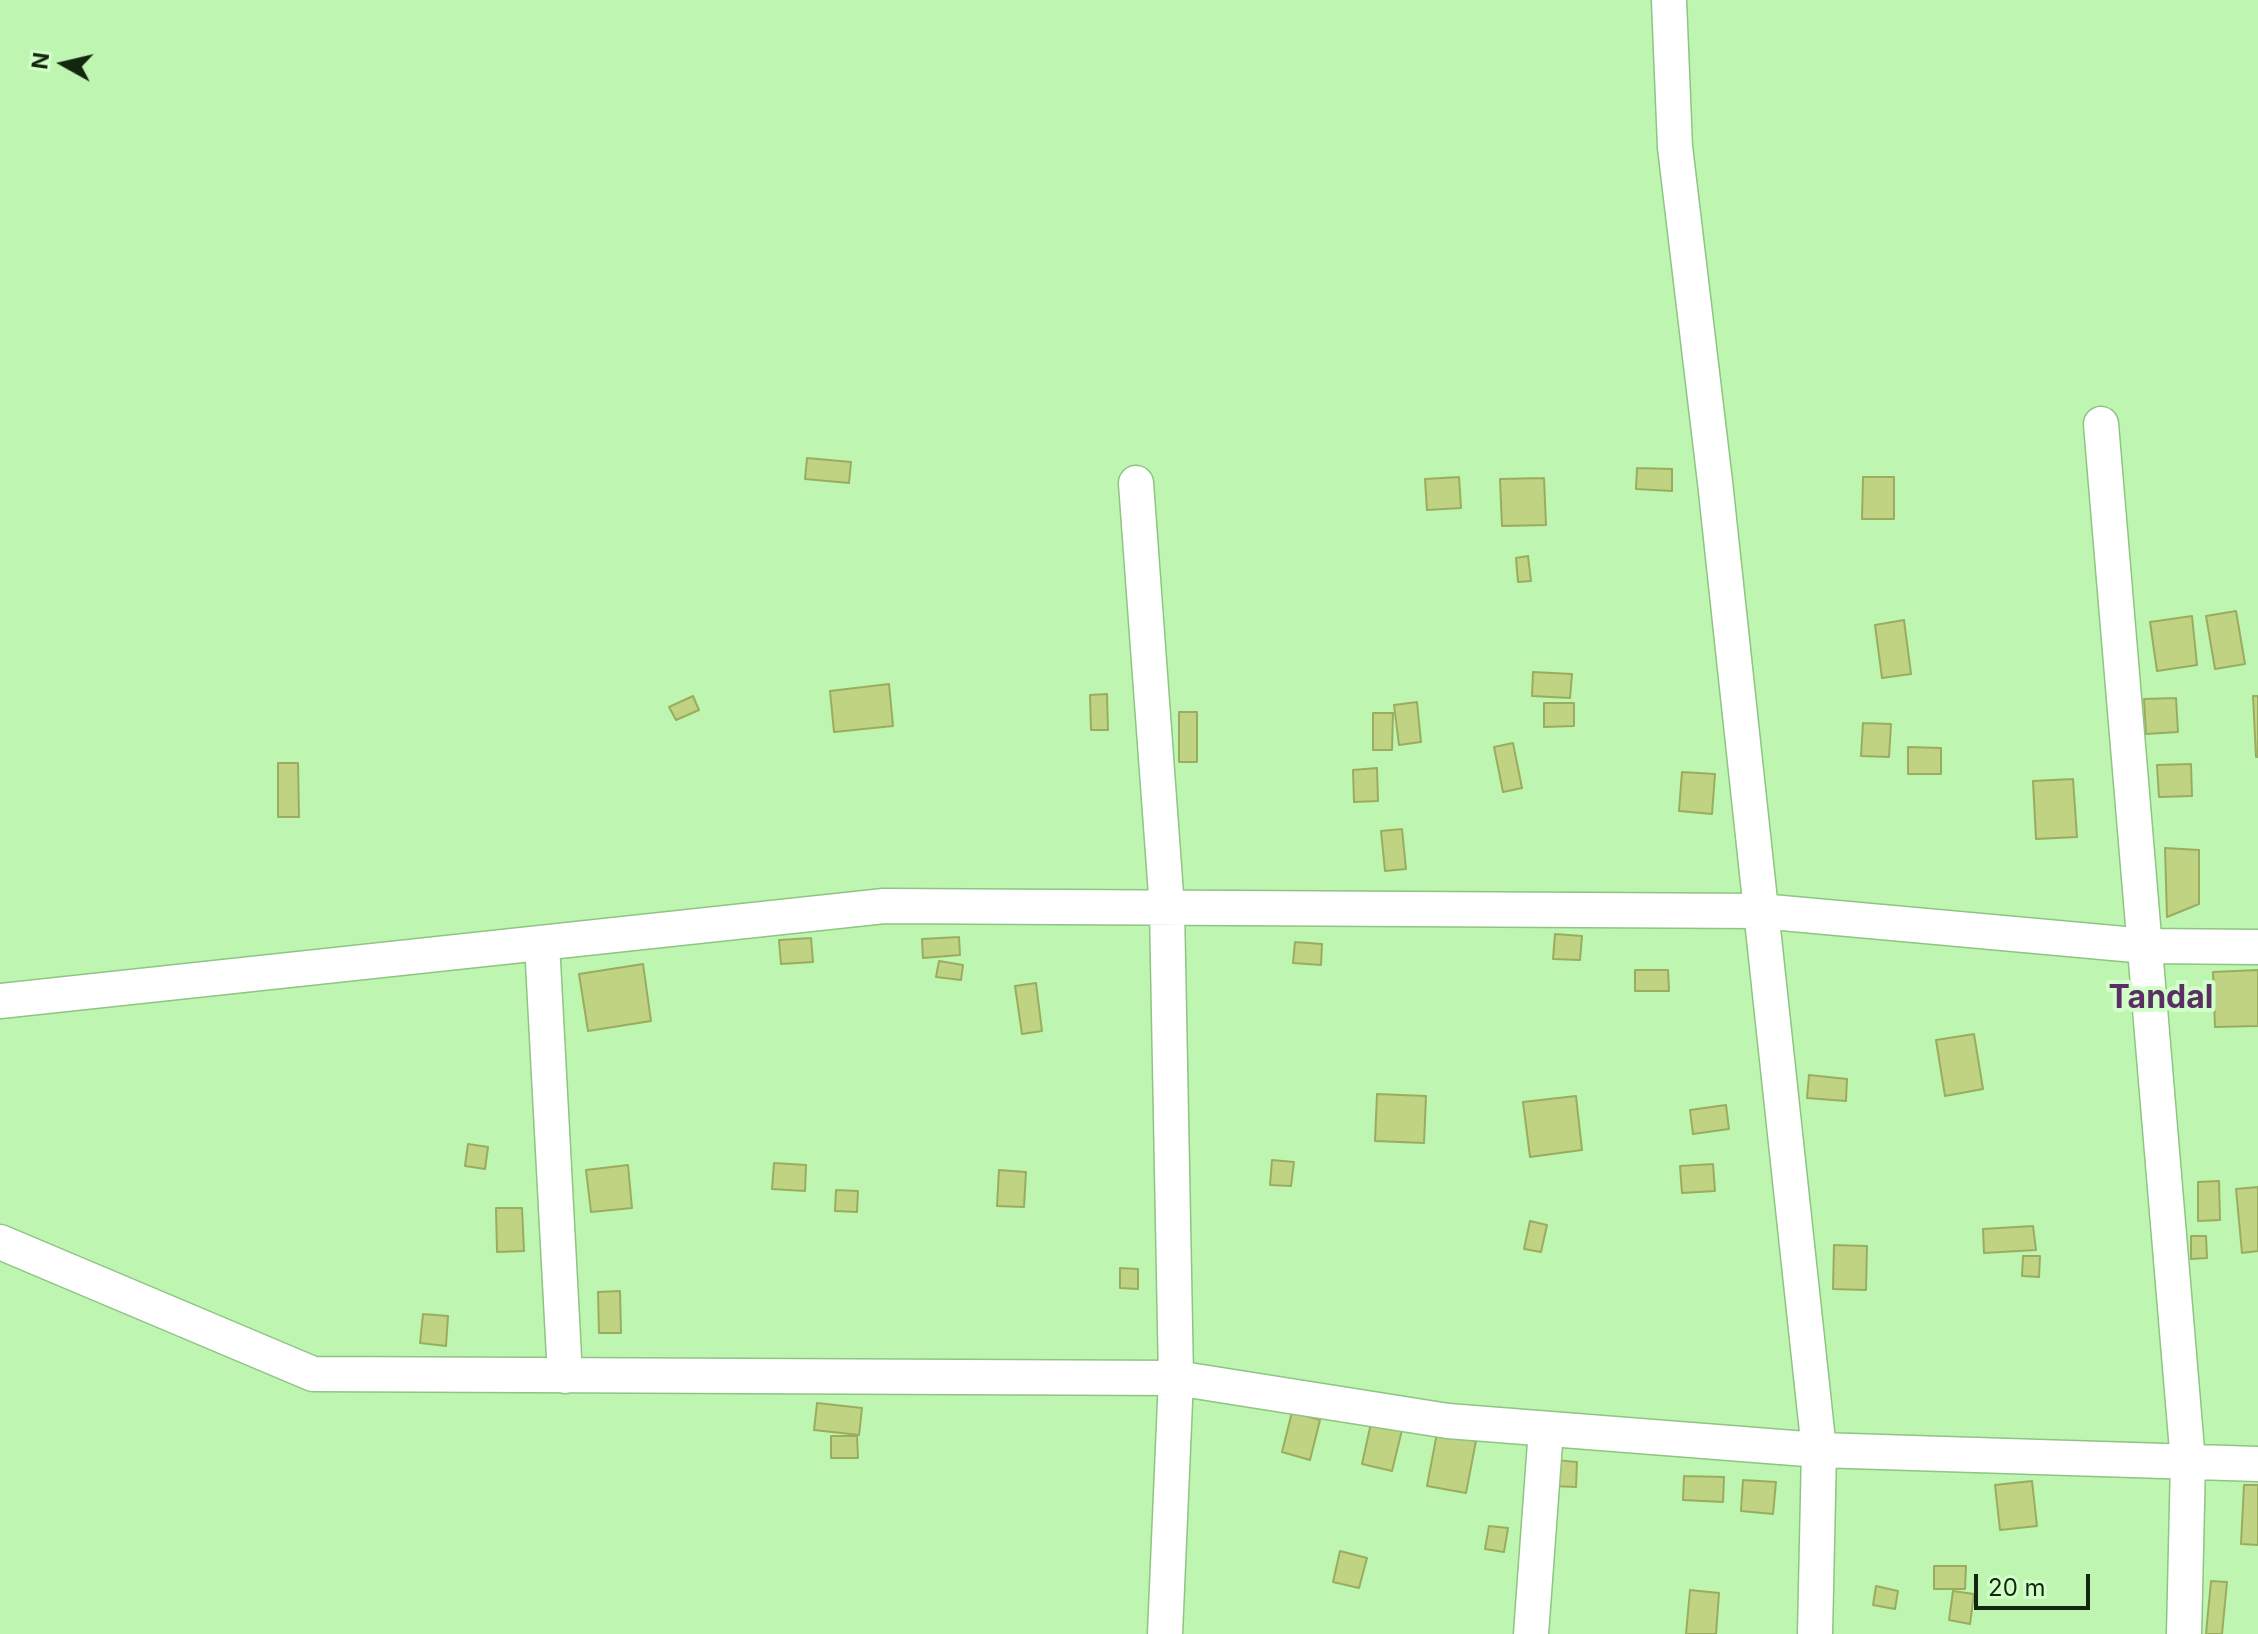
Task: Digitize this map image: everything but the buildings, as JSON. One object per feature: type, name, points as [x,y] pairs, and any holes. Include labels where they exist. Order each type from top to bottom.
[{"type":"street","points":[[1669,0],[1675,147],[1717,498],[1819,1450],[1815,1634]]},
{"type":"street","points":[[2101,424],[2188,1462],[2184,1634]]},
{"type":"street","points":[[1136,483],[1167,908],[1176,1378],[1165,1634]]},
{"type":"street","points":[[0,1001],[884,906],[1760,911],[2146,946],[2258,947]]},
{"type":"street","points":[[542,943],[565,1376]]},
{"type":"street","points":[[0,1242],[313,1374],[1176,1378],[1448,1421],[1546,1429],[1819,1450],[2258,1464]]},
{"type":"street","points":[[1531,1634],[1546,1429]]},
{"type":"district","name":"Tandal","points":[[2161,998]]}]
